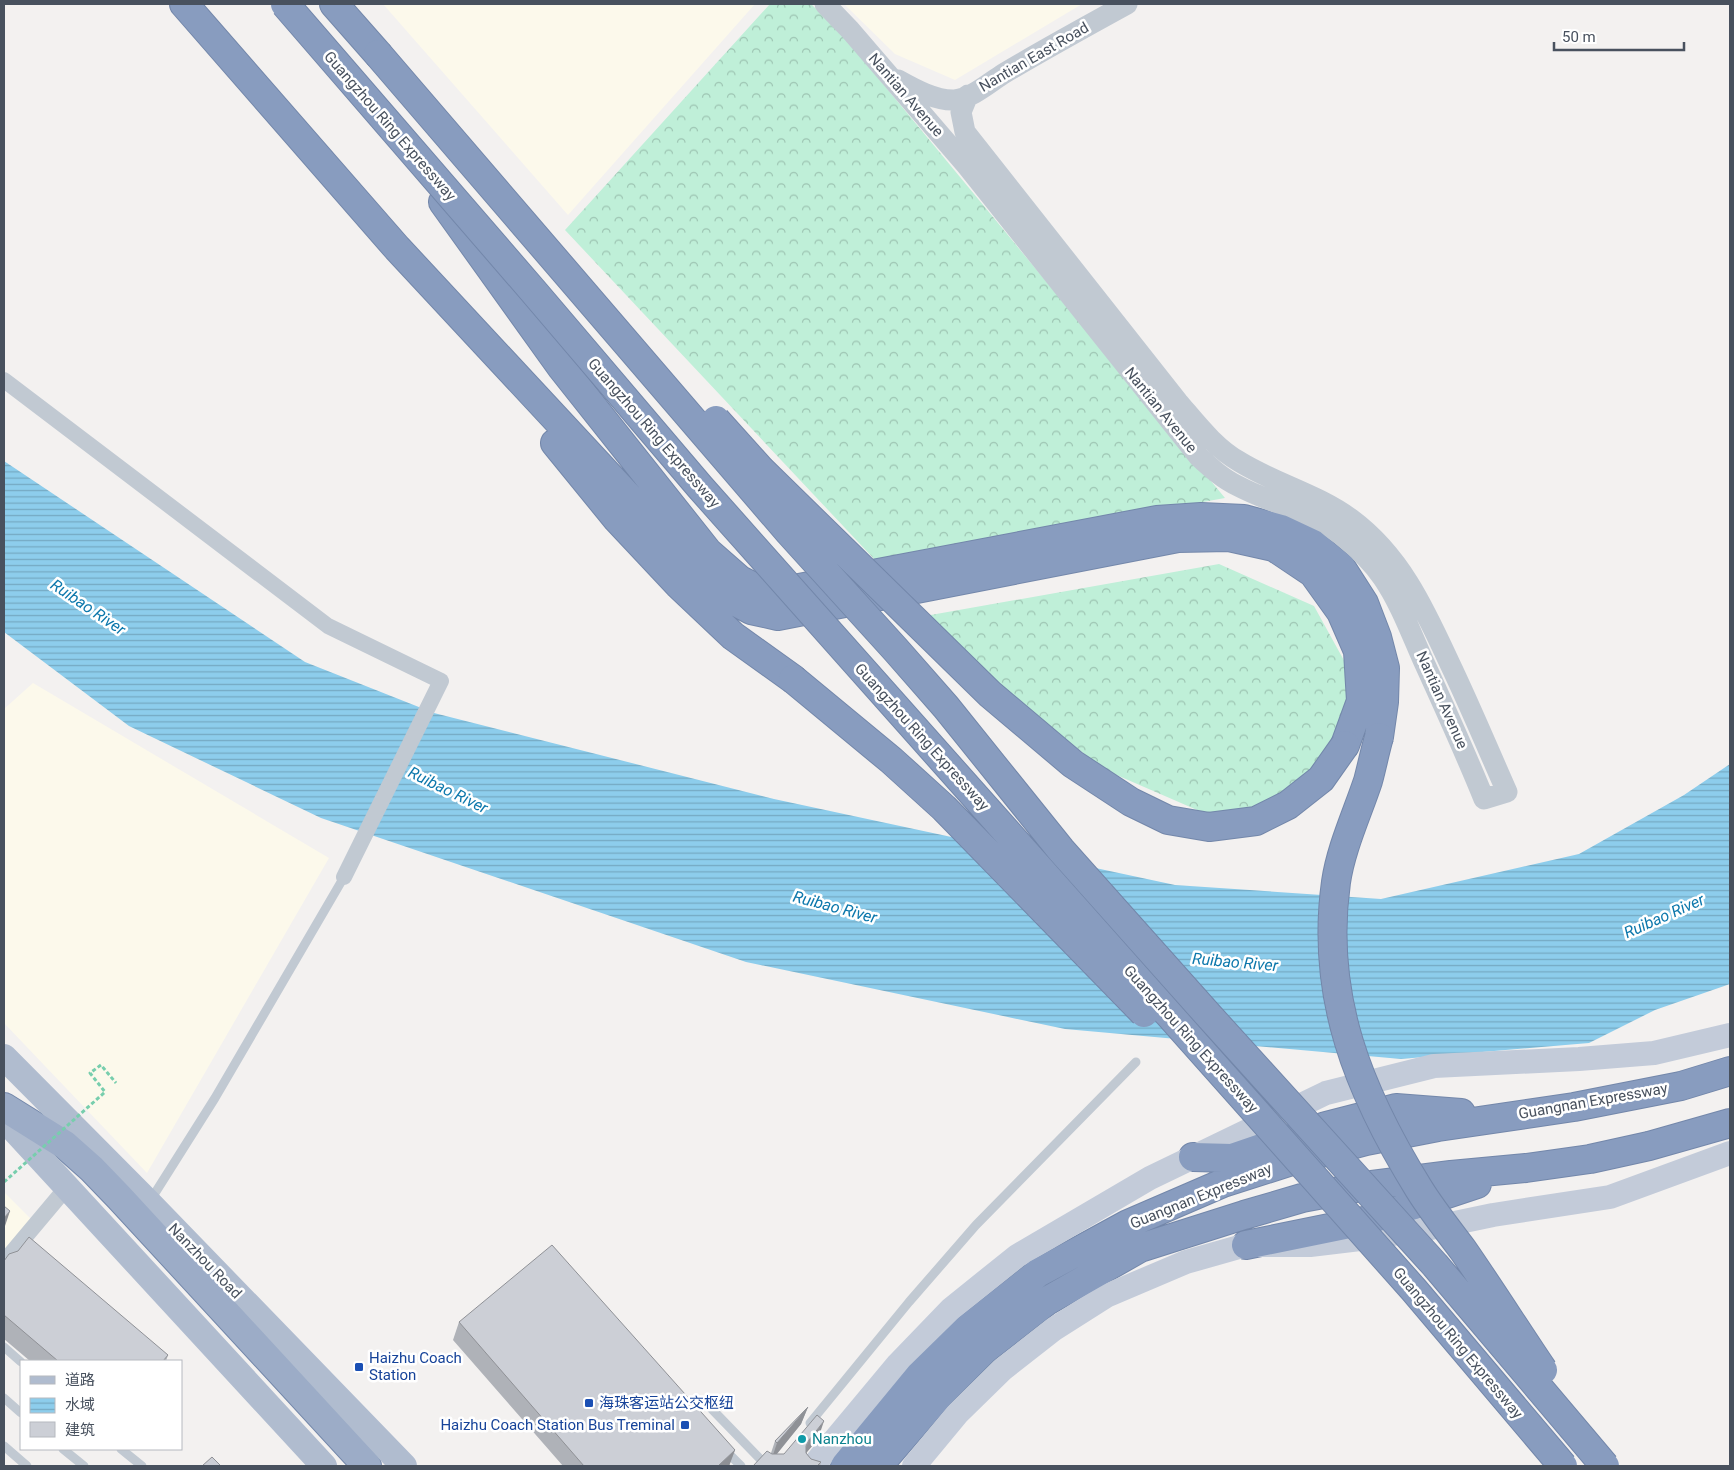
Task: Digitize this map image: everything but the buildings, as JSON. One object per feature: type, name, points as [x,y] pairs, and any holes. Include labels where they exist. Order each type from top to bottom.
[{"type":"highway","points":[[184,4],[397,248],[718,592],[751,610],[778,616],[1178,538],[1229,537],[1274,547],[1313,573],[1341,612],[1358,651],[1361,700],[1345,745],[1321,779],[1288,806],[1256,821],[1209,827],[1168,820],[1130,802],[1073,764],[990,694],[761,470],[378,54]]},
{"type":"highway","name":"Guangzhou Ring Expressway","points":[[284,4],[528,284],[700,487],[1414,1290],[1563,1466]]},
{"type":"highway","points":[[303,4],[516,306],[562,368],[708,552],[740,580],[760,590],[778,592],[1157,520],[1201,517],[1244,520],[1281,529],[1313,544],[1341,566],[1364,603],[1377,637],[1385,668],[1384,702],[1379,737],[1368,780],[1350,829],[1336,880],[1332,928],[1335,986],[1348,1044],[1366,1090],[1387,1133],[1420,1190],[1464,1251],[1607,1466]]},
{"type":"highway","name":"Guangzhou Ring Expressway","points":[[334,4],[783,526],[940,700],[1061,850],[1435,1265],[1607,1466]]},
{"type":"highway","points":[[397,248],[617,519],[678,584],[733,636],[793,679],[891,760],[944,808],[1414,1290]]},
{"type":"highway","name":"Guangnan Expressway","points":[[845,1466],[920,1375],[967,1329],[1038,1273],[1128,1224],[1224,1183],[1295,1160],[1366,1141],[1507,1116],[1574,1107],[1681,1086],[1730,1071]]},
{"type":"highway","points":[[4,1106],[65,1145],[92,1169],[367,1466]]},
{"type":"highway","points":[[1193,1157],[1232,1158],[1326,1126],[1396,1108],[1507,1116]]},
{"type":"highway","name":"Guangnan Expressway","points":[[878,1466],[940,1394],[984,1350],[1047,1302],[1140,1248],[1302,1198],[1382,1184],[1590,1159],[1649,1146],[1730,1123]]},
{"type":"highway","points":[[1246,1245],[1369,1220],[1526,1168]]},
{"type":"main road","points":[[813,1466],[898,1364],[951,1309],[1017,1256],[1150,1178],[1326,1093],[1434,1066],[1579,1059],[1654,1053],[1730,1035]]},
{"type":"main road","name":"Nanzhou Road","points":[[4,1057],[149,1203],[404,1466]]},
{"type":"main road","points":[[4,1119],[324,1466]]},
{"type":"main road","points":[[914,1466],[957,1414],[1002,1369],[1054,1329],[1115,1292],[1186,1262],[1246,1245],[1310,1245],[1360,1239],[1426,1229],[1493,1215],[1610,1197],[1730,1153]]},
{"type":"street","name":"Nantian Avenue","points":[[825,4],[967,166],[1199,457],[1219,475],[1237,486],[1268,500],[1303,512],[1340,534],[1361,552],[1383,577],[1406,621],[1484,799],[1507,792],[1416,593],[1397,566],[1377,542],[1352,520],[1328,503],[1240,462],[1223,450],[1203,431],[964,132],[961,112],[968,96]]},
{"type":"street","name":"Nantian East Road","points":[[968,96],[1127,4]]},
{"type":"street","points":[[889,75],[915,90],[938,97],[955,100],[968,96]]},
{"type":"street","points":[[4,380],[328,626],[441,681],[344,877]]},
{"type":"street","points":[[4,1262],[67,1187]]},
{"type":"lane","points":[[149,1203],[215,1098],[344,877]]},
{"type":"lane","points":[[806,1429],[909,1302],[976,1225],[1136,1062]]},
{"type":"lane","points":[[4,1347],[20,1361]]},
{"type":"lane","points":[[4,1398],[20,1412]]},
{"type":"lane","points":[[695,1419],[704,1401],[767,1466]]},
{"type":"lane","points":[[720,1445],[741,1466]]},
{"type":"lane","points":[[4,1446],[28,1466]]},
{"type":"lane","points":[[64,1450],[84,1466]]},
{"type":"lane","points":[[122,1450],[142,1466]]},
{"type":"path","points":[[4,1182],[105,1092],[90,1073],[101,1065],[116,1083]]},
{"type":"shaded area","points":[[383,4],[755,4],[568,215]]},
{"type":"shaded area","points":[[844,4],[1082,4],[955,80],[895,54]]},
{"type":"shaded area","points":[[33,683],[329,858],[147,1173],[4,1023],[4,709]]},
{"type":"shaded area","points":[[4,1192],[31,1219],[4,1252]]},
{"type":"green space","points":[[770,4],[811,4],[841,33],[1225,498],[876,561],[565,230]]},
{"type":"green space","points":[[1219,564],[1314,606],[1352,675],[1343,722],[1316,774],[1267,807],[1204,813],[1105,770],[1024,707],[925,616]]},
{"type":"water","name":"Ruibao River","points":[[4,461],[305,662],[434,713],[774,799],[1175,885],[1381,899],[1579,854],[1684,795],[1730,764],[1730,984],[1655,1010],[1589,1043],[1401,1059],[1065,1029],[746,962],[321,818],[129,726],[4,632]]},
{"type":"place","name":"Haizhu Coach Station","points":[[359,1367]]},
{"type":"place","name":"海珠客运站公交枢纽","points":[[589,1403]]},
{"type":"place","name":"Haizhu Coach Station Bus Treminal","points":[[685,1425]]},
{"type":"place","name":"Nanzhou","points":[[802,1439]]}]
